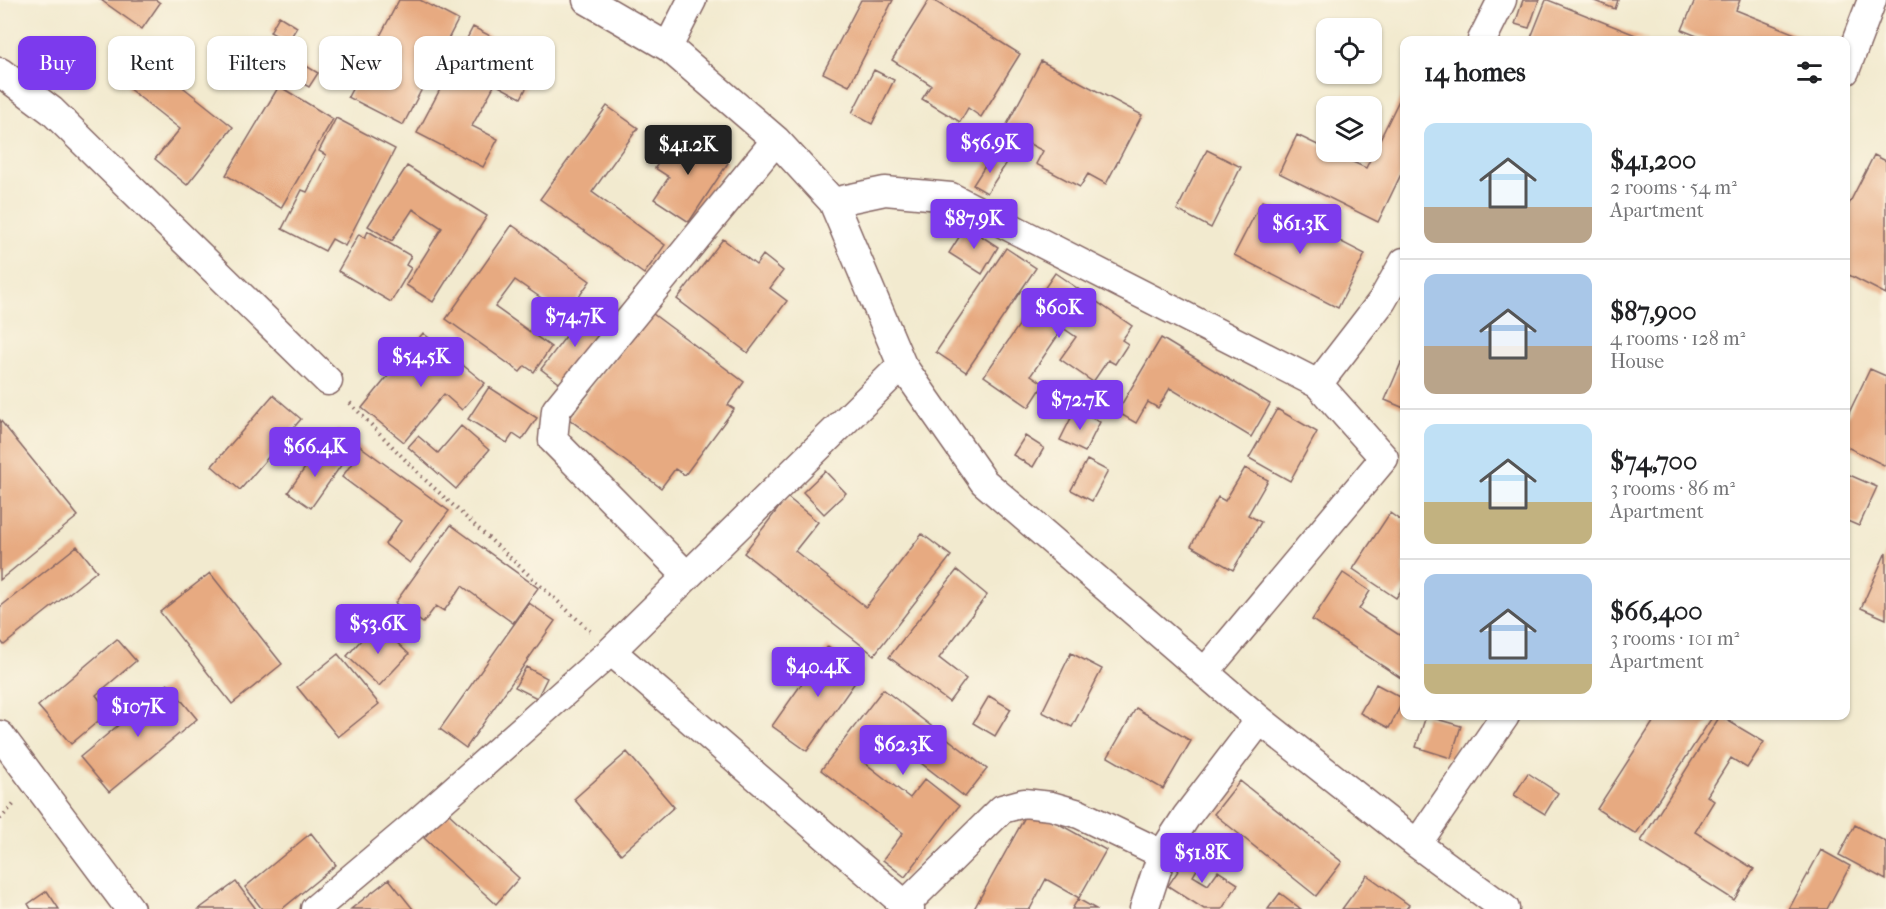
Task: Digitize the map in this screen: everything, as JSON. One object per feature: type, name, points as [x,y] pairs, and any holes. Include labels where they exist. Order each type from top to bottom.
[{"type":"street","points":[[587,0],[668,47],[776,140],[833,202],[902,365],[984,482],[1260,720],[1417,844],[1505,909]]},
{"type":"street","points":[[668,47],[692,0]]},
{"type":"street","points":[[1484,36],[1503,0]]},
{"type":"street","points":[[1850,57],[1872,0]]},
{"type":"street","points":[[0,72],[52,111],[328,381]]},
{"type":"street","points":[[687,576],[553,440],[556,410],[776,140]]},
{"type":"street","points":[[833,202],[885,191],[951,197],[1318,384],[1384,458],[1205,672]]},
{"type":"street","points":[[1318,384],[1382,301],[1400,269]]},
{"type":"street","points":[[315,909],[411,828],[611,651],[902,365]]},
{"type":"street","points":[[611,651],[908,907],[1002,809],[1024,803],[1051,806],[1079,814],[1162,854]]},
{"type":"street","points":[[1144,909],[1162,854],[1186,817],[1260,720]]},
{"type":"street","points":[[1417,844],[1502,720]]},
{"type":"street","points":[[0,735],[130,909]]},
{"type":"path","points":[[328,381],[421,476],[611,651]]},
{"type":"building","points":[[101,0],[156,0],[160,3],[142,29]]},
{"type":"building","points":[[399,0],[420,0],[458,20],[450,36],[414,36],[414,90],[421,90],[403,125],[348,97],[352,90],[402,90],[402,36],[380,36]]},
{"type":"building","points":[[861,0],[893,0],[849,86],[823,73]]},
{"type":"building","points":[[929,0],[933,0],[1020,54],[981,117],[968,108],[960,122],[922,99],[931,85],[892,60]]},
{"type":"building","points":[[1523,0],[1539,0],[1529,28],[1515,24]]},
{"type":"building","points":[[1546,0],[1548,0],[1638,36],[1532,36]]},
{"type":"building","points":[[1592,0],[1618,0],[1615,9]]},
{"type":"building","points":[[1695,0],[1740,0],[1736,10],[1800,36],[1697,36],[1682,30]]},
{"type":"building","points":[[279,16],[297,27],[292,36],[277,36],[270,32]]},
{"type":"building","points":[[473,27],[490,36],[468,36]]},
{"type":"building","points":[[1041,61],[1142,115],[1106,184],[1088,174],[1080,187],[1036,164],[1043,151],[1004,130]]},
{"type":"building","points":[[307,66],[318,73],[309,87],[307,86]]},
{"type":"building","points":[[874,70],[894,80],[872,124],[852,113]]},
{"type":"building","points":[[131,90],[186,90],[233,127],[187,185],[155,159],[180,129]]},
{"type":"building","points":[[277,90],[286,90],[333,119],[281,208],[226,175]]},
{"type":"building","points":[[440,90],[492,90],[472,126],[498,139],[483,167],[417,133]]},
{"type":"building","points":[[506,90],[525,90],[521,98]]},
{"type":"building","points":[[1400,98],[1400,176],[1378,222],[1279,173],[1297,135],[1316,144],[1316,162],[1353,162],[1366,168],[1369,162],[1382,162],[1382,135]]},
{"type":"building","points":[[607,106],[638,128],[592,192],[665,245],[644,274],[540,199]]},
{"type":"building","points":[[336,118],[395,149],[345,246],[332,239],[325,251],[282,229],[302,190],[307,192],[326,155],[319,151]]},
{"type":"building","points":[[680,131],[728,163],[689,222],[654,199],[669,177],[655,168]]},
{"type":"building","points":[[1207,150],[1241,167],[1211,228],[1177,210]]},
{"type":"building","points":[[992,155],[1006,164],[987,193],[973,185]]},
{"type":"building","points":[[1874,155],[1886,161],[1886,294],[1850,276],[1850,202]]},
{"type":"building","points":[[407,166],[487,216],[433,302],[406,285],[442,228],[413,209],[392,241],[368,226]]},
{"type":"building","points":[[1262,201],[1365,254],[1338,308],[1234,255]]},
{"type":"building","points":[[512,225],[590,281],[566,315],[515,280],[495,307],[551,347],[534,372],[525,366],[520,372],[446,319]]},
{"type":"building","points":[[966,226],[998,247],[982,274],[949,253]]},
{"type":"building","points":[[368,231],[411,256],[406,265],[411,268],[391,302],[338,271],[359,234],[365,238]]},
{"type":"building","points":[[723,239],[756,265],[763,255],[783,271],[770,288],[787,301],[748,353],[677,299]]},
{"type":"building","points":[[1006,248],[1036,268],[966,372],[936,352]]},
{"type":"building","points":[[1055,273],[1132,326],[1122,340],[1128,344],[1115,364],[1108,360],[1093,382],[1060,359],[1076,337],[1063,328],[1031,375],[1044,384],[1029,407],[984,376]]},
{"type":"building","points":[[586,310],[608,327],[563,386],[541,369]]},
{"type":"building","points":[[649,311],[744,382],[728,405],[734,409],[685,475],[675,469],[661,488],[569,419]]},
{"type":"building","points":[[423,333],[485,383],[462,410],[444,394],[404,442],[362,408]]},
{"type":"building","points":[[1161,338],[1270,404],[1251,437],[1170,388],[1158,408],[1148,402],[1136,423],[1117,412]]},
{"type":"building","points":[[1400,365],[1400,406],[1385,400]]},
{"type":"building","points":[[1870,369],[1886,376],[1886,466],[1850,448],[1850,411]]},
{"type":"building","points":[[489,387],[537,418],[522,440],[513,434],[507,443],[468,419]]},
{"type":"building","points":[[273,395],[301,419],[240,490],[212,466]]},
{"type":"building","points":[[1277,409],[1317,432],[1290,481],[1249,458]]},
{"type":"building","points":[[1075,410],[1100,422],[1085,452],[1060,440]]},
{"type":"building","points":[[0,420],[78,516],[0,580]]},
{"type":"building","points":[[461,426],[489,450],[456,489],[408,447],[418,436],[438,453]]},
{"type":"building","points":[[338,430],[449,511],[410,563],[385,544],[401,521],[342,477],[355,459],[330,441]]},
{"type":"building","points":[[1025,436],[1044,448],[1033,467],[1013,455]]},
{"type":"building","points":[[319,448],[342,464],[311,508],[288,492]]},
{"type":"building","points":[[1087,460],[1108,471],[1092,501],[1071,490]]},
{"type":"building","points":[[1245,468],[1268,480],[1248,515],[1261,522],[1233,570],[1191,546],[1218,497],[1225,501]]},
{"type":"building","points":[[825,471],[846,493],[824,514],[803,492]]},
{"type":"building","points":[[1850,475],[1877,487],[1859,526],[1850,522]]},
{"type":"building","points":[[787,497],[818,522],[795,551],[866,607],[922,534],[951,556],[874,655],[744,553]]},
{"type":"building","points":[[1390,513],[1400,520],[1400,592],[1396,598],[1353,569]]},
{"type":"building","points":[[451,525],[538,588],[513,623],[462,586],[444,611],[436,606],[423,623],[395,603]]},
{"type":"building","points":[[77,546],[97,571],[4,645],[0,640],[0,607]]},
{"type":"building","points":[[1886,552],[1886,619],[1861,608]]},
{"type":"building","points":[[957,570],[987,595],[939,658],[966,679],[949,702],[889,657]]},
{"type":"building","points":[[210,573],[282,664],[232,704],[160,612]]},
{"type":"building","points":[[1343,573],[1370,591],[1359,609],[1400,635],[1400,677],[1312,620]]},
{"type":"building","points":[[529,603],[555,621],[466,748],[440,729]]},
{"type":"building","points":[[376,623],[409,654],[379,686],[347,656]]},
{"type":"building","points":[[117,639],[136,661],[96,695],[109,712],[71,744],[38,706]]},
{"type":"building","points":[[828,646],[863,671],[807,751],[772,726]]},
{"type":"building","points":[[1071,653],[1102,669],[1072,727],[1042,712]]},
{"type":"building","points":[[338,654],[379,704],[338,737],[297,687]]},
{"type":"building","points":[[526,667],[547,678],[537,698],[515,687]]},
{"type":"building","points":[[168,684],[197,719],[109,792],[80,757]]},
{"type":"building","points":[[1376,684],[1400,697],[1400,707],[1389,728],[1360,713]]},
{"type":"building","points":[[883,689],[987,769],[965,797],[886,736],[865,763],[910,798],[925,779],[959,806],[905,877],[883,860],[903,833],[821,770]]},
{"type":"building","points":[[989,696],[1011,709],[995,736],[973,723]]},
{"type":"building","points":[[1136,708],[1191,741],[1163,789],[1108,757]]},
{"type":"building","points":[[1425,720],[1440,720],[1461,726],[1451,758],[1416,747]]},
{"type":"building","points":[[1654,720],[1710,720],[1636,834],[1597,809]]},
{"type":"building","points":[[1717,720],[1727,720],[1764,742],[1747,768],[1731,758],[1707,796],[1714,801],[1695,832],[1754,869],[1734,900],[1641,841]]},
{"type":"building","points":[[627,752],[674,807],[621,854],[574,799]]},
{"type":"building","points":[[1528,773],[1558,793],[1545,814],[1514,795]]},
{"type":"building","points":[[1240,781],[1342,862],[1316,896],[1214,814]]},
{"type":"building","points":[[1030,808],[1106,850],[1079,898],[1046,879],[1030,909],[974,909]]},
{"type":"building","points":[[447,812],[519,878],[496,904],[424,838]]},
{"type":"building","points":[[1855,825],[1886,842],[1886,880],[1839,855]]},
{"type":"building","points":[[311,833],[336,865],[282,909],[262,909],[245,887]]},
{"type":"building","points":[[1195,845],[1207,853],[1193,876],[1208,885],[1218,871],[1238,884],[1222,909],[1204,909],[1168,886]]},
{"type":"building","points":[[1821,850],[1850,866],[1827,909],[1789,909]]},
{"type":"building","points":[[1367,875],[1409,905],[1406,909],[1342,909]]},
{"type":"building","points":[[389,879],[413,909],[351,909]]},
{"type":"building","points":[[236,882],[256,909],[199,909]]},
{"type":"building","points":[[47,891],[59,909],[31,909],[28,904]]},
{"type":"building","points":[[1280,893],[1301,909],[1268,909]]},
{"type":"building","points":[[1078,899],[1096,909],[1072,909]]}]
